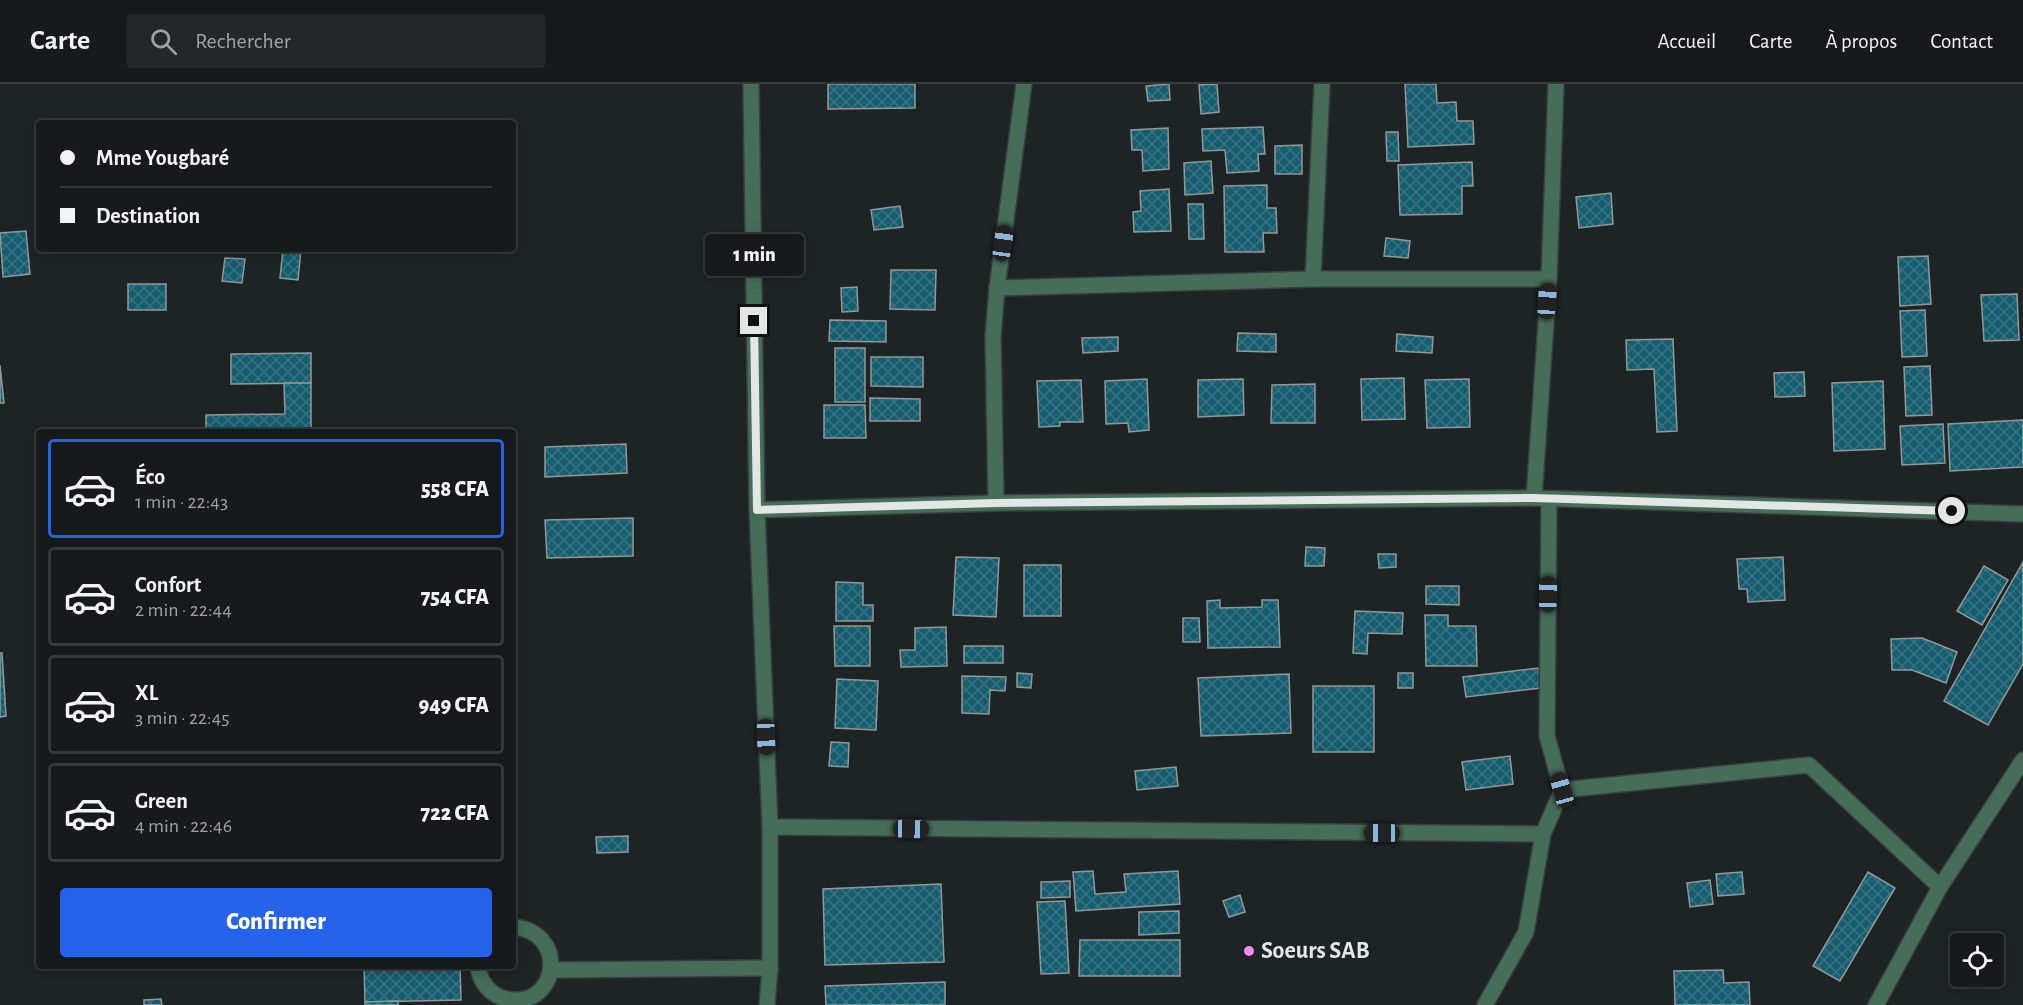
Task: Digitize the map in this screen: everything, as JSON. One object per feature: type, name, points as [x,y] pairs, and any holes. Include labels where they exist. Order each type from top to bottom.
[{"type":"street","points":[[751,84],[757,510],[770,827],[770,968],[767,1005]]},
{"type":"street","points":[[996,503],[993,336],[997,288],[1024,84]]},
{"type":"street","points":[[1313,279],[1322,84]]},
{"type":"street","points":[[1485,1005],[1526,932],[1543,834],[1562,790],[1547,736],[1541,498],[1556,84]]},
{"type":"street","points":[[997,288],[1313,279],[1549,279]]},
{"type":"street","points":[[757,510],[996,503],[1541,498],[2023,514]]},
{"type":"street","points":[[1876,1005],[1940,887],[2023,760]]},
{"type":"street","points":[[1562,790],[1809,765],[1940,887]]},
{"type":"street","points":[[770,827],[1543,834]]},
{"type":"street","points":[[479,969],[481,980],[488,989],[508,1000],[531,997],[540,990],[551,970],[551,957],[546,945],[538,935],[527,929],[516,927]]},
{"type":"street","points":[[551,970],[770,968]]},
{"type":"building","points":[[828,84],[915,84],[915,108],[828,109]]},
{"type":"building","points":[[1169,84],[1170,100],[1148,101],[1146,86]]},
{"type":"building","points":[[1217,84],[1219,112],[1201,114],[1199,85]]},
{"type":"building","points":[[1405,84],[1436,84],[1437,103],[1456,102],[1457,121],[1473,121],[1474,144],[1408,147]]},
{"type":"building","points":[[1263,127],[1265,154],[1258,154],[1259,171],[1227,173],[1225,150],[1203,151],[1202,129]]},
{"type":"building","points":[[1168,128],[1169,169],[1143,171],[1142,150],[1132,150],[1131,130]]},
{"type":"building","points":[[1386,132],[1398,132],[1399,161],[1387,161]]},
{"type":"building","points":[[1302,145],[1302,174],[1275,174],[1275,146]]},
{"type":"building","points":[[1211,161],[1213,193],[1185,195],[1184,163]]},
{"type":"building","points":[[1472,162],[1473,186],[1462,186],[1462,214],[1400,215],[1398,165]]},
{"type":"building","points":[[1267,185],[1267,208],[1276,208],[1277,233],[1263,233],[1264,252],[1225,252],[1224,186]]},
{"type":"building","points":[[1169,189],[1171,231],[1134,232],[1133,212],[1141,211],[1140,191]]},
{"type":"building","points":[[1611,193],[1613,224],[1579,228],[1576,197]]},
{"type":"building","points":[[1188,204],[1203,204],[1204,239],[1189,239]]},
{"type":"building","points":[[900,206],[903,227],[874,230],[871,210]]},
{"type":"building","points":[[26,231],[30,274],[3,277],[0,233]]},
{"type":"building","points":[[1386,238],[1410,241],[1408,258],[1384,256]]},
{"type":"building","points":[[283,252],[301,252],[298,280],[280,278]]},
{"type":"building","points":[[1928,256],[1931,304],[1900,306],[1898,257]]},
{"type":"building","points":[[225,258],[245,259],[242,283],[222,281]]},
{"type":"building","points":[[891,270],[936,270],[935,310],[890,309]]},
{"type":"building","points":[[128,284],[166,284],[166,310],[128,310]]},
{"type":"building","points":[[857,287],[858,311],[842,312],[841,288]]},
{"type":"building","points":[[2017,294],[2019,340],[1984,341],[1981,295]]},
{"type":"building","points":[[1925,310],[1927,356],[1902,357],[1900,311]]},
{"type":"building","points":[[830,320],[886,321],[886,342],[829,341]]},
{"type":"building","points":[[1238,333],[1276,334],[1276,352],[1237,351]]},
{"type":"building","points":[[1397,334],[1433,337],[1432,353],[1396,351]]},
{"type":"building","points":[[1118,337],[1118,351],[1083,353],[1082,338]]},
{"type":"building","points":[[1673,339],[1677,431],[1657,432],[1654,369],[1627,370],[1626,340]]},
{"type":"building","points":[[835,348],[865,348],[865,402],[835,402]]},
{"type":"building","points":[[311,353],[311,383],[231,384],[231,354]]},
{"type":"building","points":[[871,357],[923,357],[923,387],[871,386]]},
{"type":"building","points":[[0,365],[4,403],[0,403]]},
{"type":"building","points":[[1930,366],[1932,415],[1906,416],[1904,367]]},
{"type":"building","points":[[1804,372],[1805,396],[1775,397],[1774,373]]},
{"type":"building","points":[[1404,378],[1405,419],[1362,420],[1361,379]]},
{"type":"building","points":[[1147,379],[1149,430],[1129,432],[1128,423],[1106,424],[1105,381]]},
{"type":"building","points":[[1243,379],[1244,415],[1198,417],[1198,380]]},
{"type":"building","points":[[1469,379],[1470,427],[1427,428],[1425,380]]},
{"type":"building","points":[[1081,380],[1083,422],[1060,422],[1060,426],[1039,427],[1037,381]]},
{"type":"building","points":[[1883,381],[1885,449],[1834,451],[1832,383]]},
{"type":"building","points":[[284,383],[311,383],[311,429],[206,429],[206,415],[285,414]]},
{"type":"building","points":[[1315,384],[1315,423],[1271,423],[1272,385]]},
{"type":"building","points":[[870,398],[920,399],[920,421],[870,421]]},
{"type":"building","points":[[824,405],[865,405],[866,438],[824,438]]},
{"type":"building","points":[[2023,420],[2023,467],[1950,471],[1948,424]]},
{"type":"building","points":[[1943,424],[1945,463],[1902,465],[1900,426]]},
{"type":"building","points":[[626,444],[627,473],[545,477],[545,447]]},
{"type":"building","points":[[633,518],[633,556],[547,558],[545,520]]},
{"type":"building","points":[[1306,547],[1325,548],[1324,566],[1305,566]]},
{"type":"building","points":[[1378,554],[1396,554],[1396,567],[1379,568]]},
{"type":"building","points":[[956,557],[999,558],[996,617],[953,615]]},
{"type":"building","points":[[1783,557],[1785,600],[1748,602],[1747,589],[1739,589],[1737,559]]},
{"type":"building","points":[[2023,562],[2023,664],[1988,725],[1944,701]]},
{"type":"building","points":[[1024,565],[1061,565],[1061,616],[1024,616]]},
{"type":"building","points":[[1984,566],[2008,580],[1982,625],[1957,611]]},
{"type":"building","points":[[836,582],[863,583],[863,605],[873,605],[873,621],[836,621]]},
{"type":"building","points":[[1426,586],[1459,586],[1459,605],[1426,604]]},
{"type":"building","points":[[1220,600],[1220,608],[1262,607],[1262,600],[1278,600],[1280,647],[1208,648],[1207,601]]},
{"type":"building","points":[[1355,611],[1403,613],[1402,634],[1368,633],[1367,654],[1353,653]]},
{"type":"building","points":[[1425,615],[1448,615],[1448,626],[1476,626],[1477,666],[1426,666]]},
{"type":"building","points":[[1183,618],[1199,618],[1200,642],[1183,642]]},
{"type":"building","points":[[834,626],[870,626],[870,666],[835,666]]},
{"type":"building","points":[[946,627],[947,666],[901,667],[900,650],[915,650],[915,628]]},
{"type":"building","points":[[1922,638],[1957,652],[1946,683],[1912,670],[1892,670],[1891,639]]},
{"type":"building","points":[[964,646],[1003,646],[1003,663],[964,663]]},
{"type":"building","points":[[0,653],[2,653],[6,716],[0,717]]},
{"type":"building","points":[[1539,668],[1541,688],[1466,697],[1463,677]]},
{"type":"building","points":[[1017,673],[1032,674],[1031,688],[1017,687]]},
{"type":"building","points":[[1398,673],[1413,673],[1413,688],[1398,688]]},
{"type":"building","points":[[1289,674],[1291,733],[1201,736],[1198,678]]},
{"type":"building","points":[[962,676],[1006,677],[1005,691],[990,690],[989,714],[962,713]]},
{"type":"building","points":[[837,679],[878,681],[876,730],[835,728]]},
{"type":"building","points":[[1313,686],[1374,686],[1374,752],[1313,752]]},
{"type":"building","points":[[831,742],[849,743],[848,767],[829,766]]},
{"type":"building","points":[[1510,756],[1513,784],[1466,790],[1462,762]]},
{"type":"building","points":[[1176,767],[1178,786],[1137,790],[1135,771]]},
{"type":"building","points":[[628,836],[628,852],[597,853],[596,837]]},
{"type":"building","points":[[1093,871],[1095,894],[1126,892],[1124,874],[1178,871],[1180,904],[1076,911],[1073,872]]},
{"type":"building","points":[[1742,872],[1744,894],[1718,896],[1716,874]]},
{"type":"building","points":[[1868,872],[1895,888],[1840,981],[1813,966]]},
{"type":"building","points":[[1710,880],[1713,904],[1690,907],[1687,883]]},
{"type":"building","points":[[1070,881],[1070,897],[1041,898],[1041,882]]},
{"type":"building","points":[[941,884],[944,962],[825,965],[823,889]]},
{"type":"building","points":[[1240,895],[1245,912],[1229,917],[1223,901]]},
{"type":"building","points":[[1065,901],[1069,973],[1041,974],[1037,902]]},
{"type":"building","points":[[1179,911],[1179,933],[1139,935],[1139,912]]},
{"type":"building","points":[[1080,940],[1180,940],[1180,976],[1079,976]]},
{"type":"building","points":[[364,969],[460,969],[461,1000],[365,1002]]},
{"type":"building","points":[[1723,970],[1724,983],[1749,982],[1750,1005],[1675,1005],[1674,971]]},
{"type":"building","points":[[945,982],[945,1005],[826,1005],[825,986]]},
{"type":"building","points":[[161,999],[162,1005],[144,1005],[144,1000]]},
{"type":"building","points":[[398,1001],[398,1005],[365,1005],[365,1002]]},
{"type":"place","name":"Soeurs SAB","points":[[1249,951]]},
{"type":"route","points":[[754,321],[757,510],[996,503],[1534,498],[1952,511]]}]
